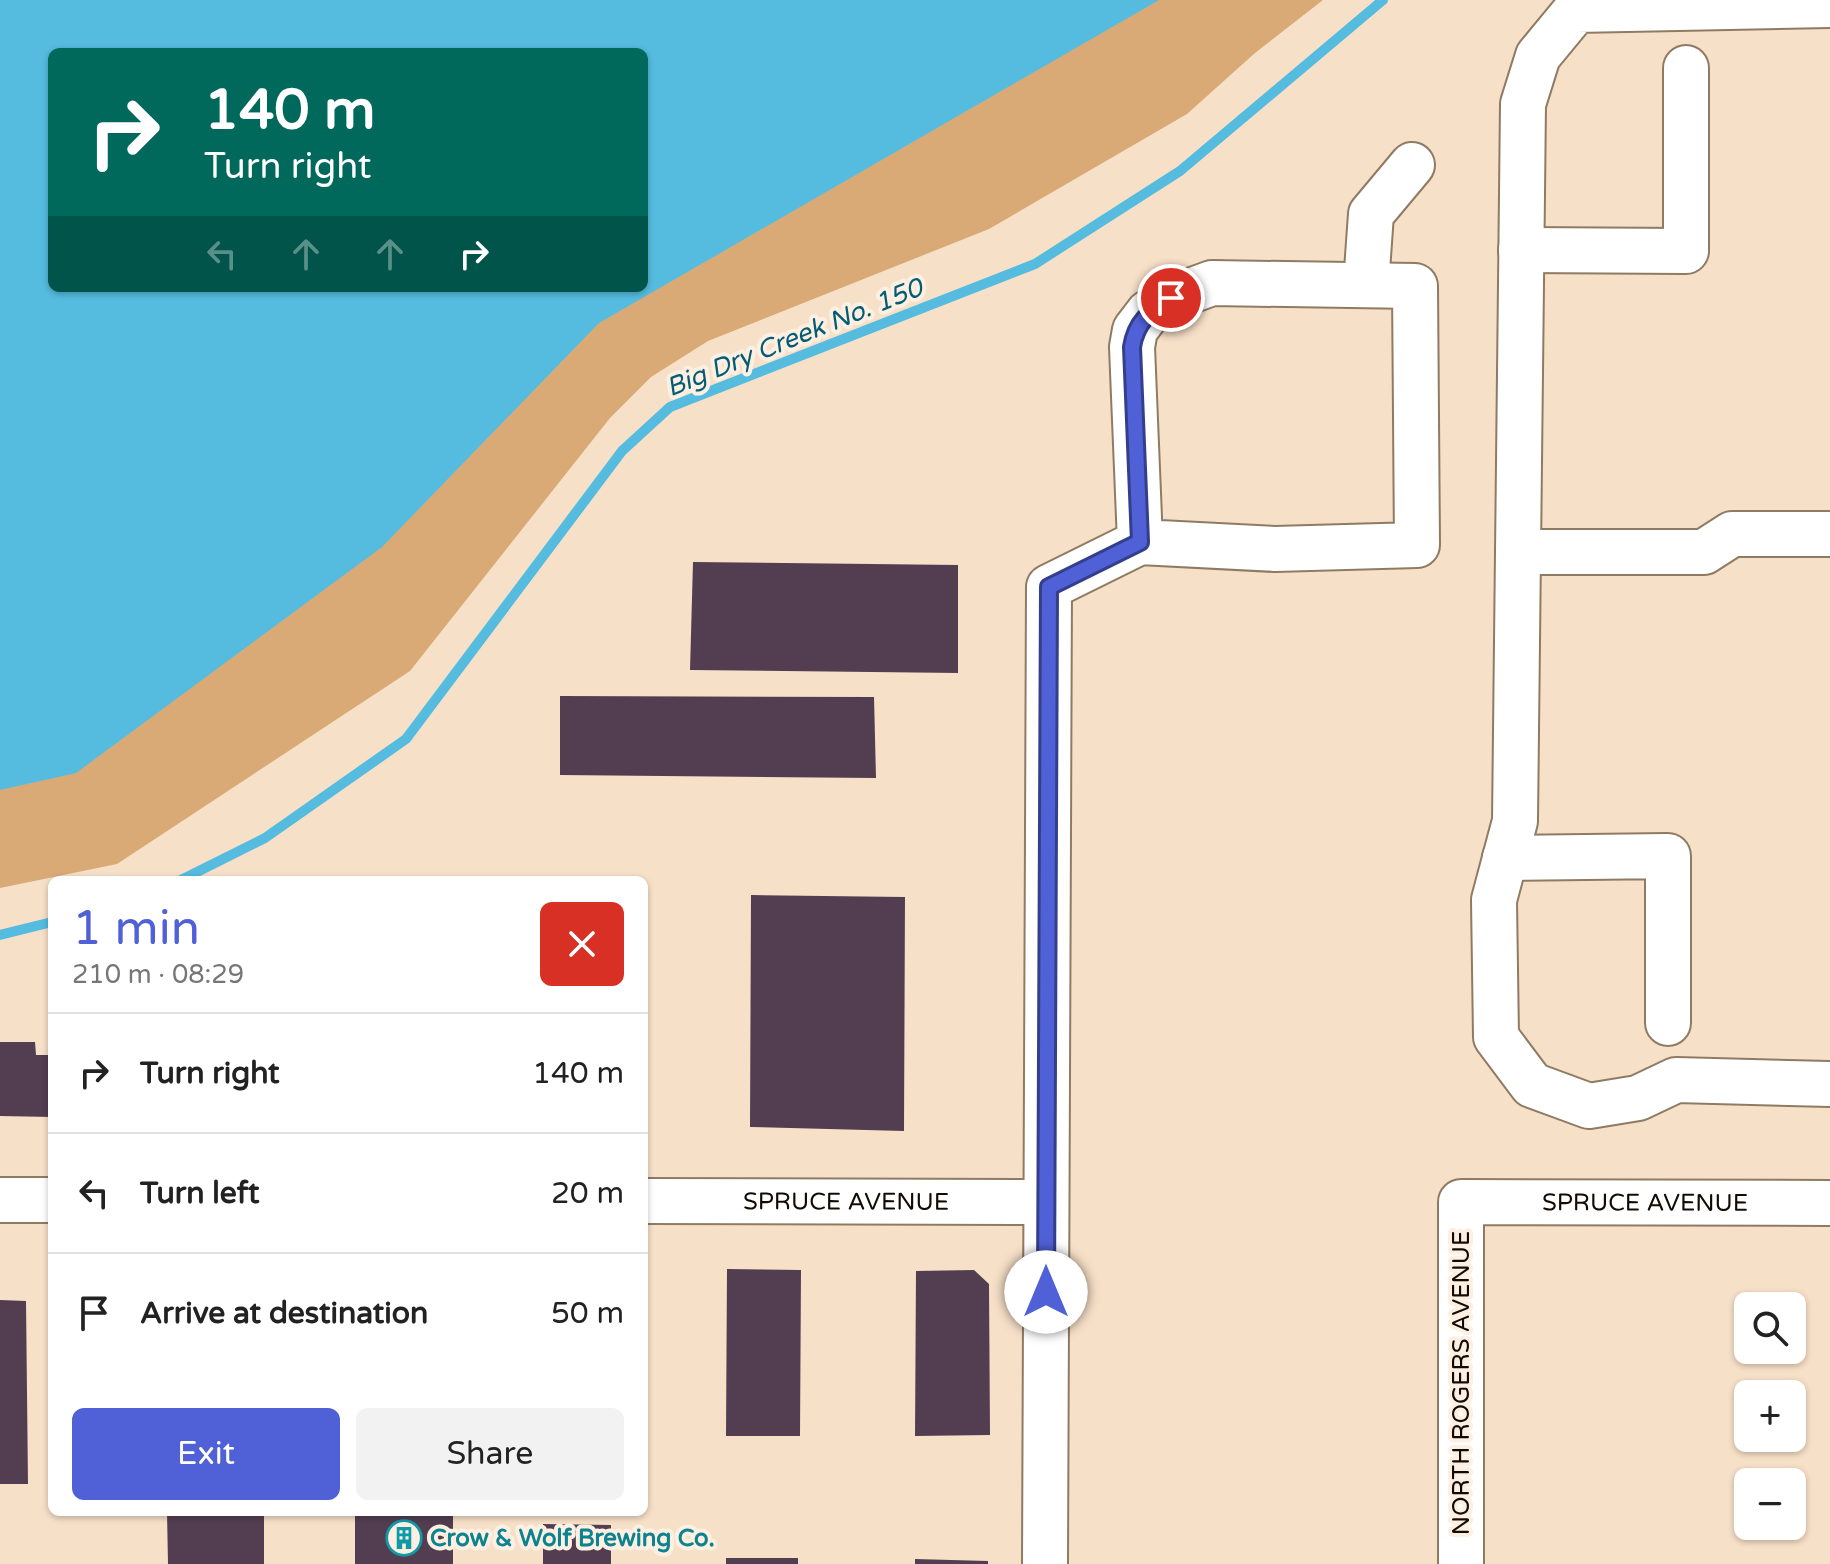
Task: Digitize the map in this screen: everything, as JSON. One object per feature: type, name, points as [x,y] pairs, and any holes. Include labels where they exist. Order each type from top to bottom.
[{"type":"street","points":[[1830,5],[1576,10],[1538,56],[1523,104],[1515,821],[1494,900],[1496,1037],[1532,1085],[1589,1106],[1638,1098],[1676,1080],[1830,1084]]},
{"type":"street","points":[[1521,250],[1686,251],[1686,68]]},
{"type":"street","points":[[1366,285],[1371,214],[1412,165]]},
{"type":"street","points":[[1045,1564],[1049,587],[1140,542],[1275,549],[1417,545],[1415,286],[1212,283],[1171,298],[1148,313],[1135,330],[1132,347],[1140,542]]},
{"type":"street","points":[[1518,552],[1704,552],[1732,534],[1830,534]]},
{"type":"street","points":[[1505,858],[1668,856],[1668,1023]]},
{"type":"street","points":[[0,1200],[48,1200]]},
{"type":"street","name":"SPRUCE AVENUE","points":[[648,1201],[1046,1202]]},
{"type":"street","name":"SPRUCE AVENUE","points":[[1461,1202],[1830,1203]]},
{"type":"street","name":"NORTH ROGERS AVENUE","points":[[1461,1202],[1461,1564]]},
{"type":"shaded area","points":[[0,0],[1323,0],[1255,53],[1187,114],[989,229],[708,341],[651,377],[610,418],[410,671],[117,864],[0,888]]},
{"type":"water","points":[[0,0],[1159,0],[599,323],[382,547],[76,773],[0,790]]},
{"type":"building","points":[[693,562],[958,565],[958,673],[690,670]]},
{"type":"building","points":[[560,696],[874,697],[876,778],[560,775]]},
{"type":"building","points":[[751,895],[905,897],[904,1131],[750,1127]]},
{"type":"building","points":[[0,1042],[35,1042],[36,1055],[48,1055],[48,1117],[0,1116]]},
{"type":"building","points":[[727,1269],[801,1270],[800,1436],[726,1436]]},
{"type":"building","points":[[974,1270],[989,1284],[990,1435],[915,1436],[916,1271]]},
{"type":"building","points":[[0,1300],[26,1301],[28,1484],[0,1484]]},
{"type":"building","points":[[167,1516],[264,1516],[264,1564],[168,1564]]},
{"type":"building","name":"Crow & Wolf Brewing Co.","points":[[355,1516],[453,1516],[453,1564],[355,1564]]},
{"type":"building","points":[[543,1524],[611,1525],[611,1564],[543,1564]]},
{"type":"building","points":[[726,1558],[798,1558],[798,1564],[726,1564]]},
{"type":"building","points":[[915,1559],[988,1561],[988,1564],[915,1564]]},
{"type":"waterway","name":"Big Dry Creek No. 150","points":[[189,876],[265,838],[406,739],[622,451],[670,407],[1035,264],[1180,171],[1383,0]]},
{"type":"waterway","name":"Big Dry Creek No. 150","points":[[0,935],[48,923]]},
{"type":"place","name":"Crow & Wolf Brewing Co.","points":[[404,1538]]},
{"type":"route","points":[[1046,1292],[1049,587],[1140,542],[1132,347],[1135,330],[1148,313],[1171,298]]}]
